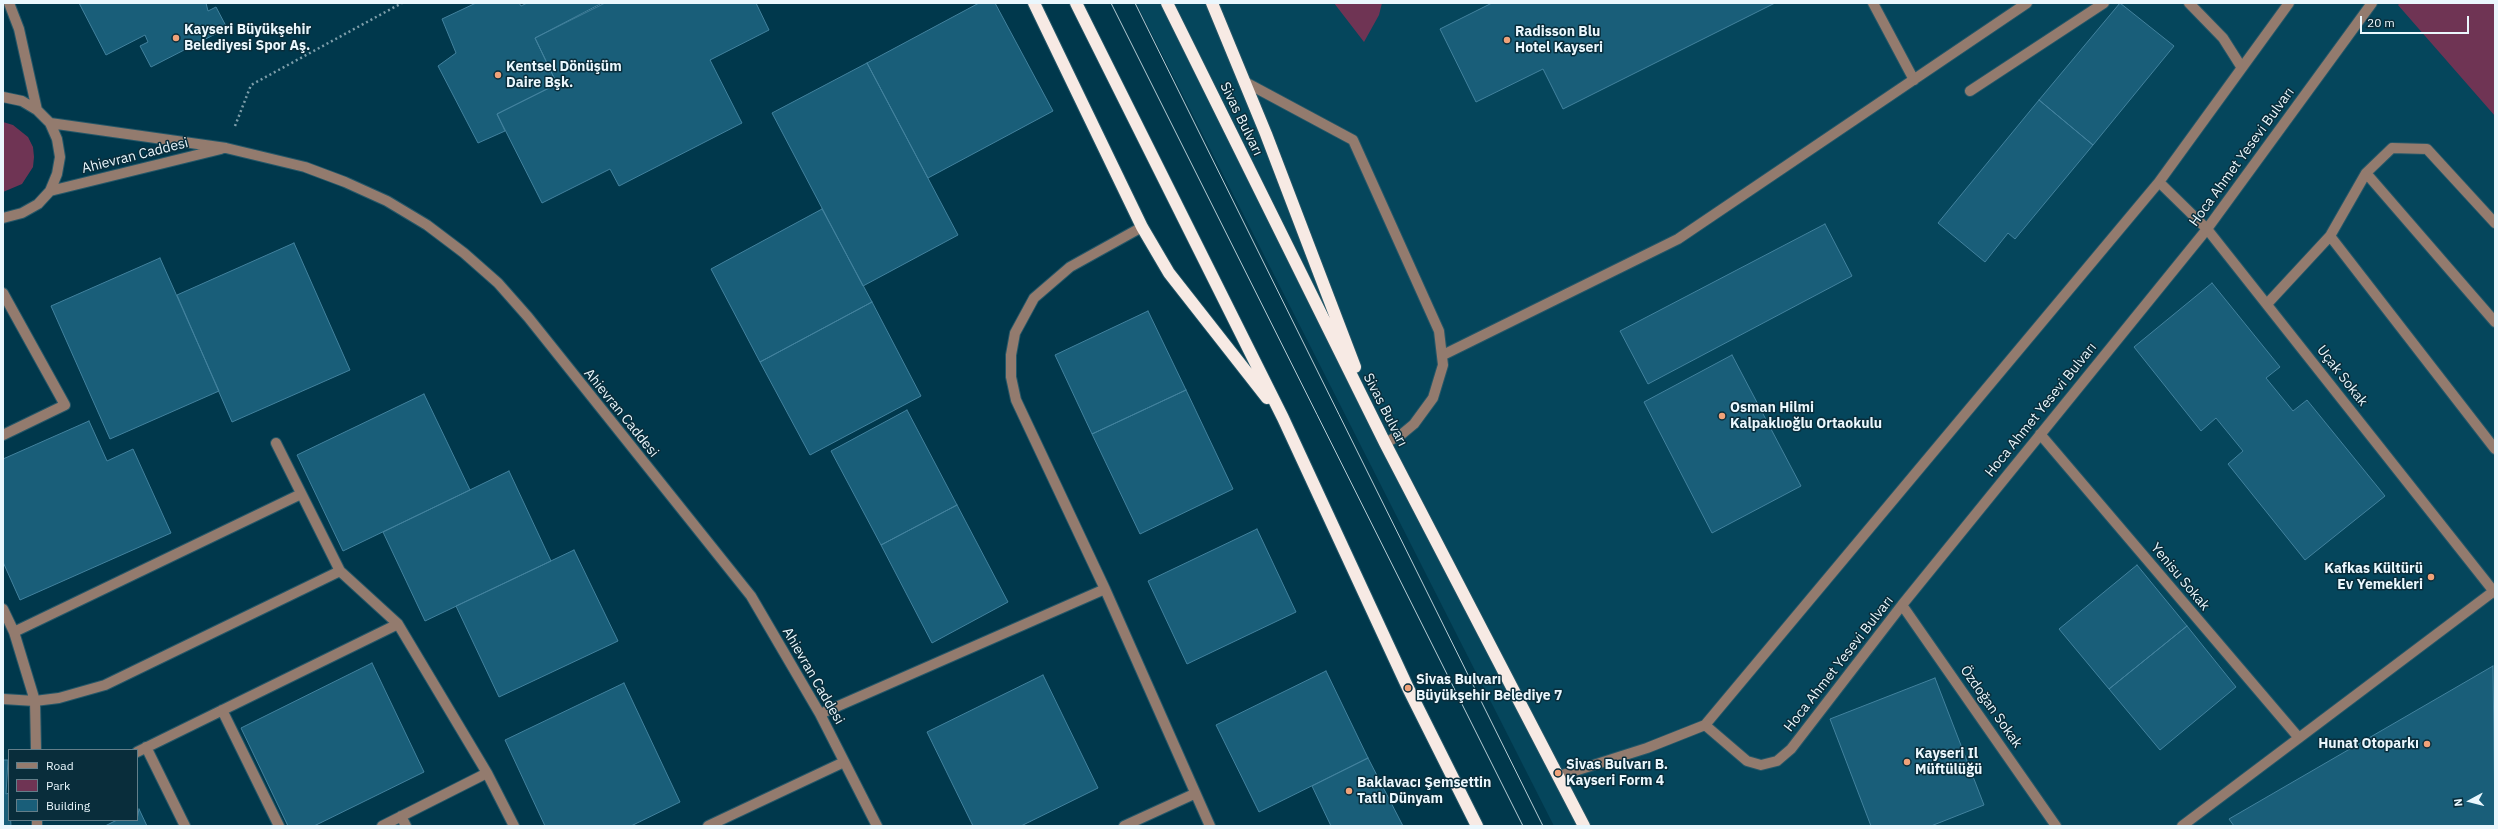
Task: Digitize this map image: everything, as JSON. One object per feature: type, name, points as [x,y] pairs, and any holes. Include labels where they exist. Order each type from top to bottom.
[{"type":"highway","points":[[1034,3],[1142,227],[1169,273],[1283,418]]},
{"type":"highway","points":[[1076,3],[1283,418],[1408,688],[1477,826]]},
{"type":"highway","name":"Sivas Bulvarı","points":[[1167,3],[1384,443],[1584,826]]},
{"type":"highway","points":[[1212,3],[1245,82],[1384,443]]},
{"type":"street","points":[[9,3],[22,43],[37,110]]},
{"type":"street","points":[[1873,3],[1914,80]]},
{"type":"street","points":[[1442,355],[1678,239],[2027,3]]},
{"type":"street","points":[[1970,91],[2104,3]]},
{"type":"street","points":[[2189,3],[2223,38],[2242,68]]},
{"type":"street","points":[[1559,776],[1647,748],[1705,725],[2159,182],[2289,3]]},
{"type":"street","name":"Hoca Ahmet Yesevi Bulvarı","points":[[1705,725],[1748,761],[1761,765],[1777,761],[1791,748],[1902,605],[2207,229],[2372,3]]},
{"type":"street","points":[[1245,82],[1353,140],[1439,330],[1442,355],[1439,382],[1425,412],[1402,434],[1384,443]]},
{"type":"street","points":[[3,97],[22,101],[37,110],[50,123],[57,139],[60,157],[57,174],[50,191],[38,204],[22,213],[3,218]]},
{"type":"street","name":"Ahievran Caddesi","points":[[50,123],[226,148],[305,167],[345,182],[387,201],[427,225],[464,253],[498,283],[528,317],[751,596],[820,714],[877,826]]},
{"type":"street","name":"Ahievran Caddesi","points":[[50,191],[226,148]]},
{"type":"street","points":[[2267,304],[2330,236],[2366,173],[2392,148],[2427,149],[2495,223]]},
{"type":"street","points":[[2366,173],[2495,322]]},
{"type":"street","name":"Uçak Sokak","points":[[2159,182],[2207,229],[2494,592]]},
{"type":"street","points":[[1142,227],[1070,267],[1034,298],[1015,333],[1011,355],[1010,377],[1016,400],[1105,590],[1194,794],[1210,826]]},
{"type":"street","points":[[2330,236],[2495,449]]},
{"type":"street","points":[[3,293],[65,405],[3,435]]},
{"type":"street","name":"Yenisu Sokak","points":[[2040,434],[2299,738]]},
{"type":"street","points":[[276,443],[340,571],[398,624],[487,773],[514,826]]},
{"type":"street","points":[[14,632],[301,494]]},
{"type":"street","points":[[3,699],[35,701],[59,698],[105,685],[340,571]]},
{"type":"street","points":[[820,714],[1105,590]]},
{"type":"street","points":[[2182,826],[2494,592]]},
{"type":"street","name":"Özdoğan Sokak","points":[[1902,605],[2056,826]]},
{"type":"street","points":[[3,609],[14,632],[35,701],[36,749]]},
{"type":"street","points":[[185,826],[141,750],[398,624]]},
{"type":"street","points":[[222,710],[278,826]]},
{"type":"street","points":[[708,826],[844,762]]},
{"type":"street","points":[[382,826],[487,773]]},
{"type":"street","points":[[1124,826],[1194,794]]},
{"type":"street","points":[[401,816],[406,826]]},
{"type":"path","points":[[226,148],[251,85],[402,3]]},
{"type":"shaded area","points":[[1136,3],[2495,3],[2495,826],[1554,826]]},
{"type":"green space","points":[[1334,3],[1382,3],[1379,15],[1364,42]]},
{"type":"green space","points":[[2400,3],[2495,3],[2495,116],[2398,5]]},
{"type":"green space","points":[[3,122],[13,125],[28,137],[33,147],[34,157],[33,167],[22,184],[3,192]]},
{"type":"building","name":"Kayseri Büyükşehir Belediyesi Spor Aş.","points":[[79,3],[206,3],[208,11],[216,7],[227,28],[151,67],[140,46],[148,42],[145,35],[106,55]]},
{"type":"building","name":"Kentsel Dönüşüm Daire Bşk.","points":[[476,3],[519,3],[521,6],[527,3],[602,3],[535,38],[557,84],[497,114],[505,131],[478,143],[438,66],[456,53],[442,19]]},
{"type":"building","points":[[605,3],[756,3],[769,30],[710,60],[742,123],[619,186],[610,169],[542,203],[497,114],[557,84],[535,38]]},
{"type":"building","points":[[979,3],[995,3],[1053,111],[928,178],[867,63]]},
{"type":"building","points":[[1492,3],[1775,3],[1563,109],[1543,69],[1476,102],[1440,29]]},
{"type":"building","points":[[2120,3],[2174,46],[2093,145],[2039,100]]},
{"type":"building","points":[[867,63],[958,235],[863,286],[772,113]]},
{"type":"building","points":[[2039,100],[2093,145],[2015,239],[2008,233],[1985,262],[1938,223]]},
{"type":"building","points":[[822,209],[872,302],[760,362],[711,269]]},
{"type":"building","points":[[1825,224],[1852,276],[1648,384],[1620,331]]},
{"type":"building","points":[[294,243],[350,370],[232,422],[177,295]]},
{"type":"building","points":[[160,258],[219,391],[110,439],[51,306]]},
{"type":"building","points":[[2212,283],[2280,367],[2266,378],[2293,411],[2307,400],[2385,496],[2305,560],[2228,464],[2243,451],[2216,418],[2201,431],[2134,347]]},
{"type":"building","points":[[872,302],[921,396],[810,455],[760,362]]},
{"type":"building","points":[[1148,311],[1186,390],[1092,434],[1055,355]]},
{"type":"building","points":[[1732,355],[1801,486],[1712,533],[1644,402]]},
{"type":"building","points":[[1186,390],[1233,489],[1140,534],[1092,434]]},
{"type":"building","points":[[424,394],[470,490],[343,551],[297,455]]},
{"type":"building","points":[[907,410],[957,505],[881,545],[831,451]]},
{"type":"building","points":[[89,421],[107,461],[133,449],[171,533],[20,600],[3,562],[3,459]]},
{"type":"building","points":[[509,471],[551,561],[425,621],[383,532]]},
{"type":"building","points":[[957,505],[1008,602],[932,643],[881,545]]},
{"type":"building","points":[[1257,529],[1296,612],[1187,664],[1148,581]]},
{"type":"building","points":[[574,550],[618,641],[499,697],[456,606]]},
{"type":"building","points":[[2137,565],[2187,626],[2109,689],[2059,629]]},
{"type":"building","points":[[2187,626],[2236,687],[2160,750],[2109,689]]},
{"type":"building","points":[[372,663],[424,772],[314,826],[288,826],[241,728]]},
{"type":"building","name":"Hunat Otoparkı","points":[[2493,666],[2495,826],[2234,826],[2229,819]]},
{"type":"building","points":[[1326,671],[1368,758],[1259,812],[1216,725]]},
{"type":"building","points":[[1043,675],[1098,788],[1021,826],[973,826],[927,732]]},
{"type":"building","name":"Kayseri Il Müftülüğü","points":[[1935,678],[1984,805],[1931,826],[1871,826],[1830,719]]},
{"type":"building","points":[[624,683],[680,802],[631,826],[545,826],[505,740]]},
{"type":"building","name":"Baklavacı Şemsettin Tatlı Dünyam","points":[[1368,758],[1403,826],[1331,826],[1312,786]]},
{"type":"building","points":[[3,760],[8,760],[6,794],[8,793],[8,821],[11,821],[11,826],[3,826]]},
{"type":"building","points":[[139,809],[147,826],[105,826],[115,821],[138,821]]},
{"type":"tram line","points":[[1111,3],[1523,826]]},
{"type":"tram line","points":[[1135,3],[1543,826]]},
{"type":"place","name":"Kayseri Büyükşehir Belediyesi Spor Aş.","points":[[176,38]]},
{"type":"place","name":"Radisson Blu Hotel Kayseri","points":[[1507,40]]},
{"type":"place","name":"Kentsel Dönüşüm Daire Bşk.","points":[[498,75]]},
{"type":"place","name":"Osman Hilmi Kalpaklıoğlu Ortaokulu","points":[[1722,416]]},
{"type":"place","name":"Kafkas Kültürü Ev Yemekleri","points":[[2431,577]]},
{"type":"place","name":"Sivas Bulvarı Büyükşehir Belediye 7","points":[[1408,688]]},
{"type":"place","name":"Hunat Otoparkı","points":[[2427,744]]},
{"type":"place","name":"Kayseri Il Müftülüğü","points":[[1907,762]]},
{"type":"place","name":"Sivas Bulvarı B. Kayseri Form 4","points":[[1558,773]]},
{"type":"place","name":"Baklavacı Şemsettin Tatlı Dünyam","points":[[1349,791]]}]
